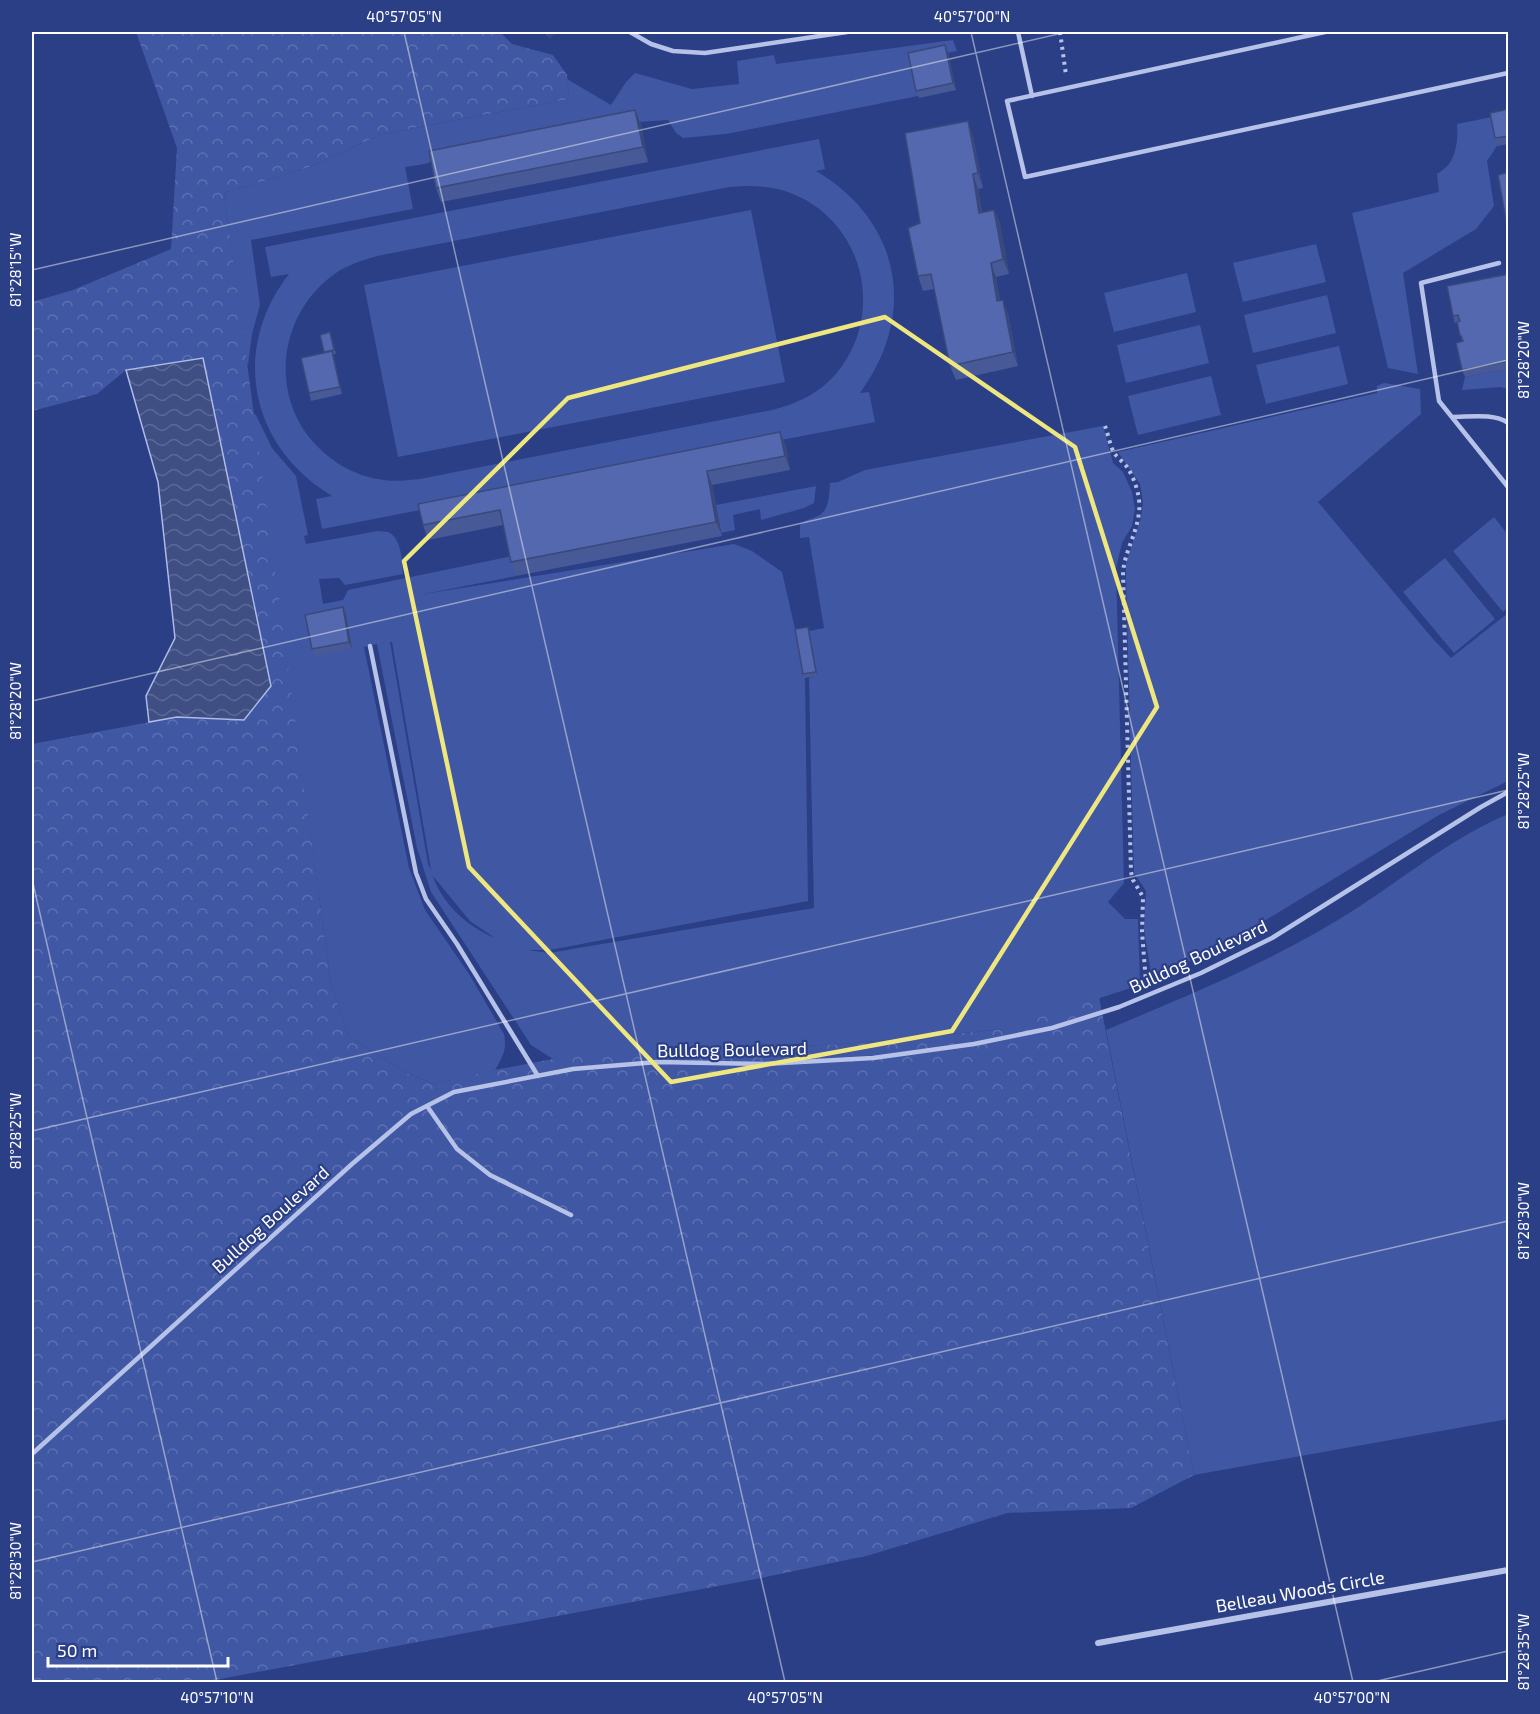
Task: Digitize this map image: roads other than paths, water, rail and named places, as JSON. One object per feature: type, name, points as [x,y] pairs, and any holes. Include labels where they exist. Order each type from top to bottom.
[{"type":"street","name":"Belleau Woods Circle","points":[[1098,1643],[1509,1570]]},
{"type":"lane","points":[[630,32],[651,44],[674,51],[705,53],[847,32]]},
{"type":"lane","points":[[1018,32],[1032,96]]},
{"type":"lane","points":[[1325,32],[1007,101],[1025,177],[1509,73]]},
{"type":"lane","points":[[1499,263],[1421,283],[1439,401],[1509,487]]},
{"type":"lane","points":[[1452,417],[1494,417],[1509,423]]},
{"type":"lane","points":[[370,646],[416,873],[426,899],[463,953],[538,1076]]},
{"type":"lane","name":"Bulldog Boulevard","points":[[32,1454],[351,1164],[411,1114],[454,1092],[573,1069],[657,1062],[764,1064],[873,1058],[974,1044],[1052,1028],[1119,1007],[1201,973],[1272,938],[1481,807],[1509,792]]},
{"type":"lane","points":[[426,1106],[457,1149],[490,1175],[571,1215]]},
{"type":"water","points":[[203,358],[271,686],[244,720],[177,717],[149,722],[146,696],[175,638],[158,482],[126,370]]}]
